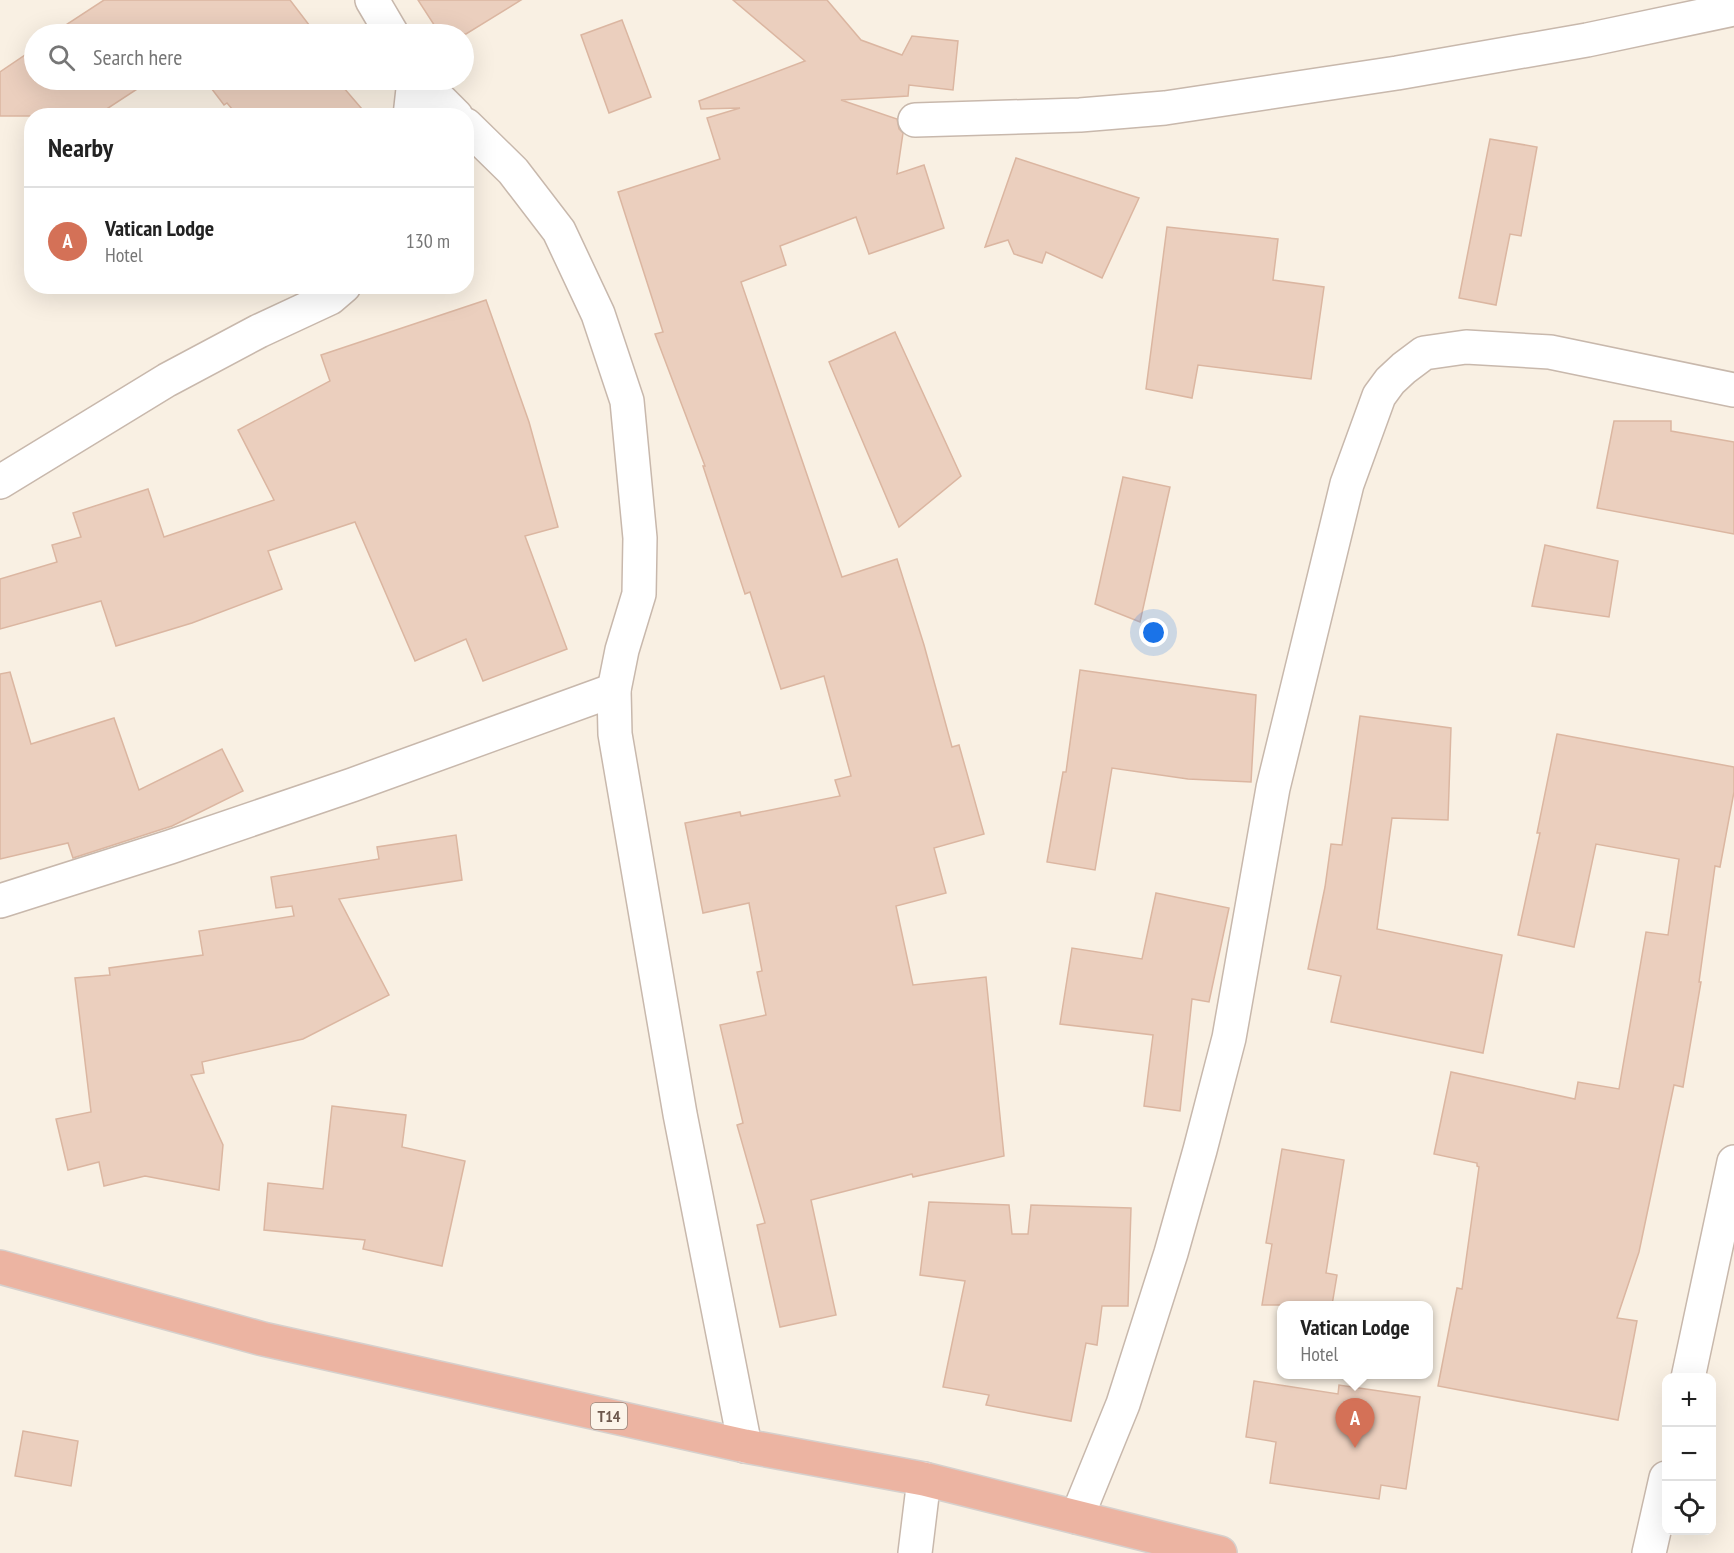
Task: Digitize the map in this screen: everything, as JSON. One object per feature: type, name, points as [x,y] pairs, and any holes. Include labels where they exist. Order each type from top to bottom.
[{"type":"highway","name":"T14","points":[[0,1267],[262,1339],[745,1446],[924,1479],[1220,1553]]},
{"type":"street","points":[[372,0],[386,24]]},
{"type":"street","points":[[915,120],[1080,115],[1165,108],[1397,73],[1587,39],[1734,9]]},
{"type":"street","points":[[411,108],[413,90]]},
{"type":"street","points":[[430,90],[448,108]]},
{"type":"street","points":[[474,133],[513,171],[559,231],[598,314],[627,401],[640,538],[639,594],[622,650],[614,690],[615,734],[676,1091],[745,1446]]},
{"type":"street","points":[[0,482],[167,380],[335,294]]},
{"type":"street","points":[[1077,1517],[1124,1404],[1200,1150],[1229,1038],[1273,788],[1347,484],[1380,396],[1390,381],[1424,353],[1466,347],[1550,352],[1734,390]]},
{"type":"street","points":[[0,901],[170,848],[614,690]]},
{"type":"street","points":[[1689,1373],[1731,1195],[1734,1162]]},
{"type":"street","points":[[915,1553],[924,1479]]},
{"type":"street","points":[[1648,1553],[1665,1481]]},
{"type":"building","points":[[104,0],[290,0],[308,24],[67,24]]},
{"type":"building","points":[[418,0],[521,0],[474,29],[474,24],[434,24]]},
{"type":"building","points":[[733,0],[827,0],[861,40],[902,55],[912,36],[958,41],[953,90],[909,85],[908,96],[841,100],[897,119],[899,129],[903,133],[897,174],[924,165],[944,228],[869,254],[856,217],[780,246],[786,265],[741,282],[842,577],[897,559],[952,747],[959,745],[984,834],[934,848],[946,893],[896,906],[913,985],[986,977],[1004,1156],[913,1177],[912,1174],[811,1200],[836,1315],[780,1327],[757,1225],[765,1223],[737,1125],[743,1123],[720,1025],[766,1015],[757,972],[762,971],[749,903],[703,913],[685,823],[740,812],[741,816],[840,796],[835,780],[851,776],[824,676],[781,689],[750,592],[745,594],[703,466],[705,466],[655,334],[663,332],[618,192],[720,159],[707,118],[740,108],[701,109],[699,101],[805,61]]},
{"type":"building","points":[[622,20],[651,97],[609,113],[581,35]]},
{"type":"building","points":[[24,56],[24,90],[136,90],[108,108],[24,108],[24,116],[0,116],[0,72]]},
{"type":"building","points":[[213,90],[346,90],[361,108],[231,108],[227,103],[224,105]]},
{"type":"building","points":[[1490,139],[1537,147],[1521,236],[1510,234],[1496,305],[1459,298]]},
{"type":"building","points":[[1016,158],[1139,198],[1102,278],[1046,252],[1042,263],[1014,254],[1008,240],[985,247]]},
{"type":"building","points":[[1167,227],[1278,239],[1273,280],[1324,287],[1311,379],[1198,365],[1192,398],[1146,389]]},
{"type":"building","points":[[486,300],[529,422],[558,527],[525,536],[567,649],[483,681],[466,639],[415,661],[355,522],[268,551],[282,589],[192,623],[116,646],[101,601],[0,629],[0,579],[57,562],[52,545],[81,537],[73,513],[148,489],[164,537],[274,500],[238,430],[330,381],[321,355]]},
{"type":"building","points":[[895,332],[961,476],[899,527],[829,362]]},
{"type":"building","points":[[1614,421],[1671,421],[1671,431],[1734,442],[1734,534],[1597,508]]},
{"type":"building","points":[[1123,477],[1170,487],[1140,622],[1095,604]]},
{"type":"building","points":[[1545,545],[1618,561],[1609,617],[1532,606]]},
{"type":"building","points":[[1080,670],[1256,695],[1251,782],[1188,779],[1112,768],[1095,870],[1047,862],[1063,772],[1066,772]]},
{"type":"building","points":[[10,672],[31,744],[114,718],[139,790],[222,749],[243,791],[172,826],[73,858],[68,843],[0,859],[0,674]]},
{"type":"building","points":[[1360,716],[1451,728],[1448,820],[1392,818],[1377,929],[1502,955],[1483,1053],[1331,1022],[1341,976],[1308,969],[1325,887],[1331,844],[1342,845]]},
{"type":"building","points":[[1557,734],[1734,767],[1734,792],[1720,867],[1715,866],[1699,982],[1701,982],[1683,1087],[1674,1085],[1639,1252],[1617,1318],[1637,1321],[1618,1420],[1438,1386],[1457,1288],[1462,1289],[1479,1167],[1477,1163],[1434,1154],[1451,1072],[1575,1099],[1578,1082],[1619,1089],[1646,932],[1668,935],[1679,859],[1596,844],[1574,947],[1518,935],[1540,833],[1537,833]]},
{"type":"building","points":[[456,835],[462,880],[339,899],[389,995],[303,1039],[202,1062],[204,1073],[191,1075],[223,1145],[219,1190],[145,1176],[104,1186],[99,1162],[68,1170],[56,1119],[91,1112],[75,978],[110,975],[109,968],[203,955],[199,931],[294,916],[292,906],[276,908],[271,877],[379,859],[377,847]]},
{"type":"building","points":[[1156,893],[1229,908],[1209,1002],[1192,999],[1180,1111],[1144,1106],[1153,1035],[1060,1024],[1072,948],[1142,959]]},
{"type":"building","points":[[332,1106],[406,1115],[402,1147],[465,1161],[442,1266],[363,1249],[365,1240],[264,1230],[268,1183],[323,1189]]},
{"type":"building","points":[[1282,1149],[1344,1160],[1326,1273],[1337,1275],[1333,1301],[1277,1301],[1277,1305],[1262,1305],[1272,1244],[1266,1243]]},
{"type":"building","points":[[929,1202],[1009,1205],[1012,1234],[1028,1234],[1031,1205],[1131,1208],[1128,1306],[1102,1306],[1097,1345],[1086,1343],[1071,1421],[986,1405],[989,1395],[943,1387],[965,1281],[920,1275]]},
{"type":"building","points":[[1254,1381],[1338,1394],[1339,1385],[1420,1397],[1406,1489],[1381,1485],[1379,1499],[1270,1483],[1276,1442],[1246,1437]]},
{"type":"building","points":[[23,1431],[78,1441],[71,1486],[15,1476]]},
{"type":"place","name":"Vatican Lodge","points":[[1355,1448]]}]
